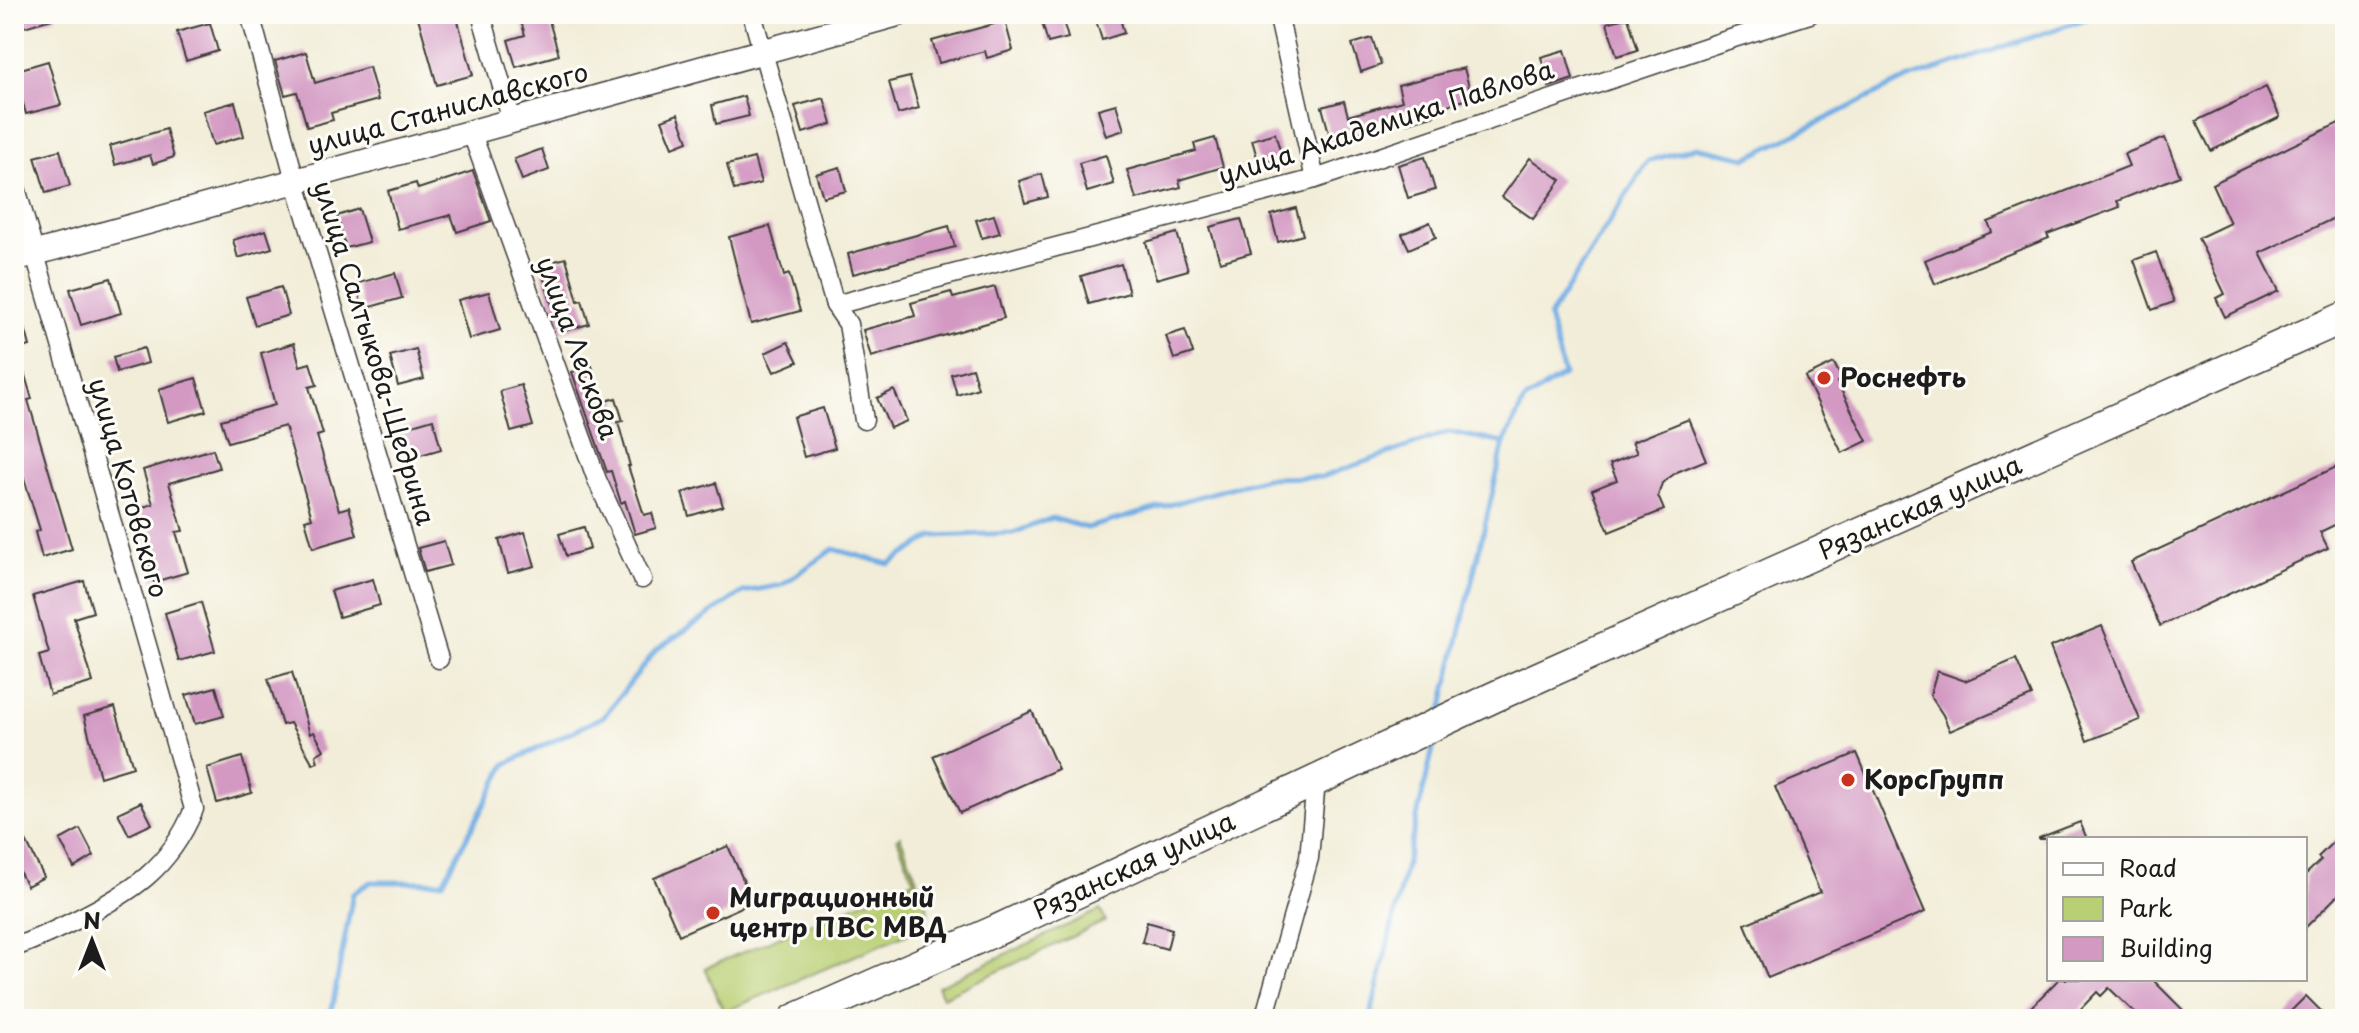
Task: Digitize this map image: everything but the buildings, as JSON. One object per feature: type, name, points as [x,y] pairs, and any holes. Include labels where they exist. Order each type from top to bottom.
[{"type":"main road","name":"Рязанская улица","points":[[795,1019],[997,930],[1482,703],[2345,317]]},
{"type":"street","name":"улица Салтыкова-Щедрина","points":[[250,14],[295,180],[439,659]]},
{"type":"street","points":[[481,14],[512,121]]},
{"type":"street","points":[[752,14],[835,305],[848,324],[864,420]]},
{"type":"street","name":"улица Станиславского","points":[[24,256],[898,14]]},
{"type":"street","points":[[1278,14],[1315,179]]},
{"type":"street","name":"улица Академика Павлова","points":[[835,305],[1315,179],[1810,14]]},
{"type":"street","name":"улица Лескова","points":[[471,131],[597,480],[642,579]]},
{"type":"street","name":"улица Котовского","points":[[14,181],[24,256],[194,809],[174,849],[145,879],[115,900],[14,947]]},
{"type":"street","points":[[1264,1019],[1309,858],[1316,781]]},
{"type":"green space","points":[[900,836],[928,909],[922,925],[724,1012],[705,968],[914,880],[897,838]]},
{"type":"green space","points":[[1100,910],[1106,921],[943,997],[938,986]]},
{"type":"waterway","points":[[330,1019],[353,893],[371,882],[443,882],[506,764],[604,716],[656,650],[743,592],[782,585],[833,549],[889,564],[933,536],[1013,533],[1052,518],[1087,528],[1265,478],[1322,477],[1449,432],[1504,443],[1524,401],[1564,375],[1549,317],[1648,161],[1697,147],[1747,158],[1900,82],[2100,14]]},
{"type":"waterway","points":[[1442,710],[1504,443]]},
{"type":"waterway","points":[[1370,1019],[1436,736]]},
{"type":"place","name":"Роснефть","points":[[1824,378]]},
{"type":"place","name":"КорсГрупп","points":[[1848,780]]},
{"type":"place","name":"Миграционный центр ПВС МВД","points":[[713,913]]}]
